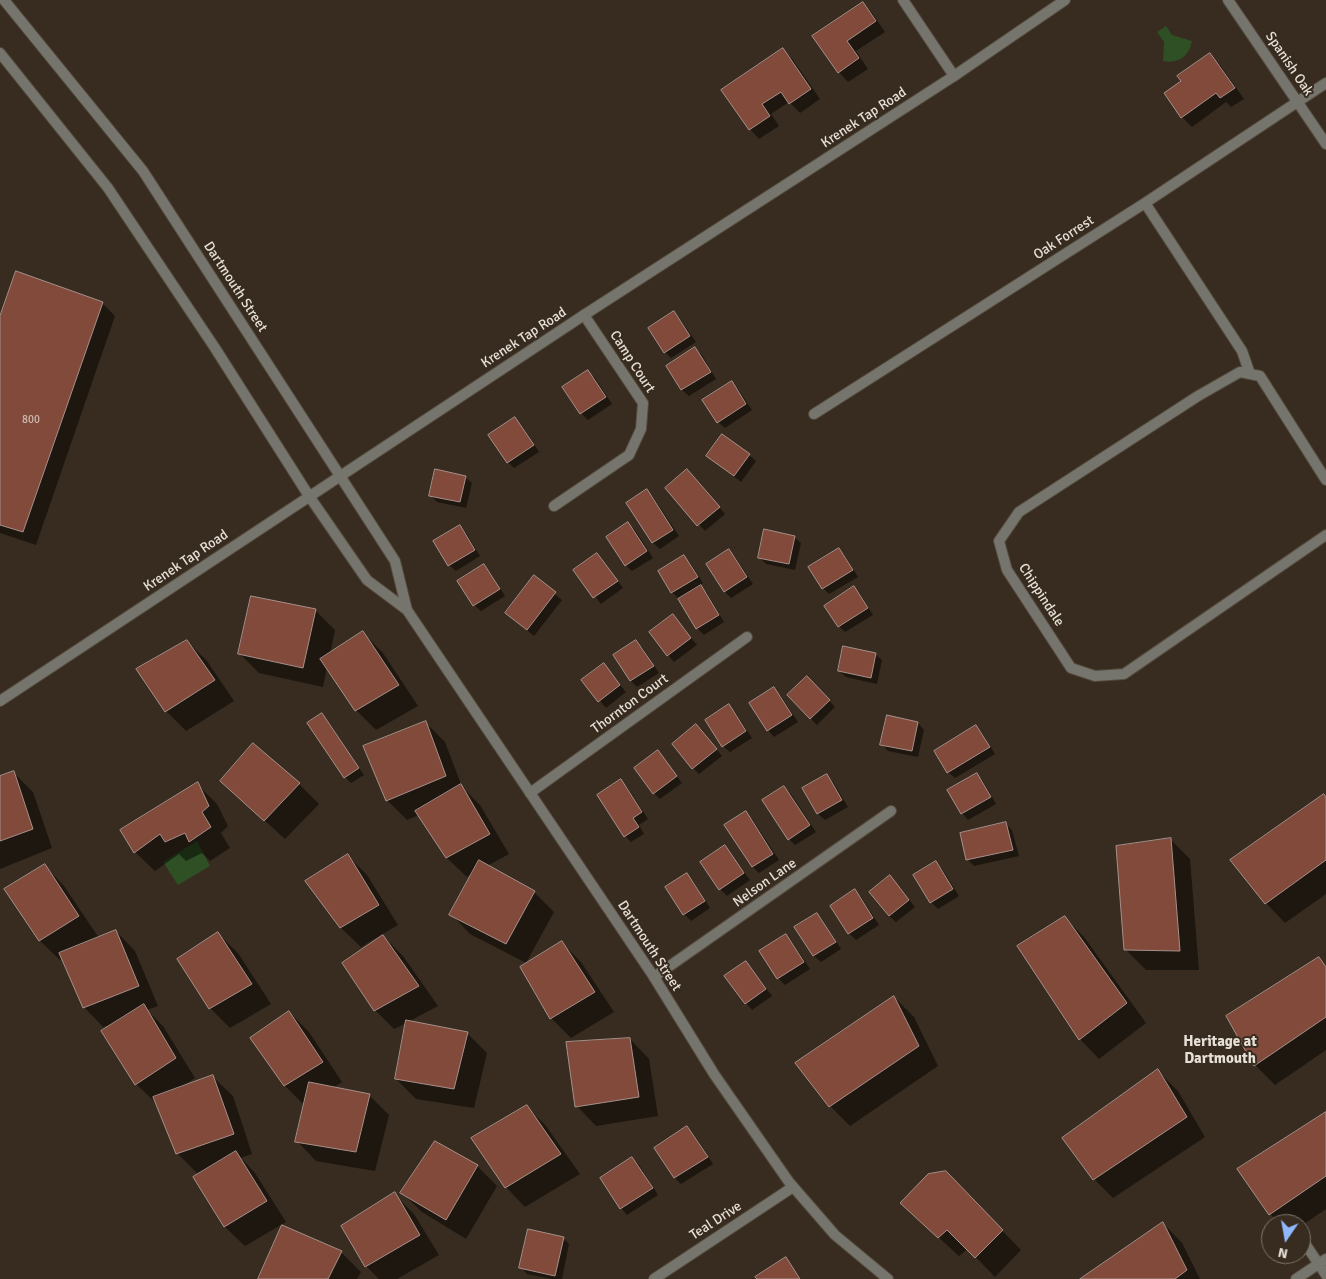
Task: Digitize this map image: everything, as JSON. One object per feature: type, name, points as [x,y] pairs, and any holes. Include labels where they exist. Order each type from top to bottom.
[{"type":"street","name":"Dartmouth Street","points":[[4,0],[143,171],[396,561],[407,610]]},
{"type":"street","points":[[903,0],[954,76]]},
{"type":"street","name":"Krenek Tap Road","points":[[0,701],[584,315],[954,76],[1065,0]]},
{"type":"street","name":"Spanish Oak","points":[[1228,0],[1326,144]]},
{"type":"street","name":"Dartmouth Street","points":[[0,53],[108,188],[215,348],[309,496],[367,580],[407,610],[654,977],[714,1074],[793,1187],[835,1235],[888,1279]]},
{"type":"street","name":"Oak Forrest","points":[[814,414],[1145,203],[1326,83]]},
{"type":"street","points":[[1145,203],[1242,351],[1250,374],[1260,376],[1326,480]]},
{"type":"street","name":"Camp Court","points":[[554,506],[629,455],[641,429],[643,402],[584,315]]},
{"type":"street","name":"Chippindale","points":[[1250,374],[1240,372],[1198,396],[1019,512],[998,541],[1007,570],[1072,668],[1095,676],[1124,674],[1326,535]]},
{"type":"street","name":"Thornton Court","points":[[530,793],[747,637]]},
{"type":"street","name":"Nelson Lane","points":[[654,977],[891,810]]},
{"type":"street","name":"Teal Drive","points":[[654,1279],[793,1187]]},
{"type":"street","points":[[1311,1249],[1322,1261],[1326,1275]]},
{"type":"street","points":[[1296,1279],[1322,1261]]},
{"type":"shaded area","points":[[1166,26],[1172,35],[1192,41],[1191,47],[1182,58],[1168,62],[1163,61],[1164,42],[1157,32]]},
{"type":"shaded area","points":[[197,841],[210,866],[178,885],[163,862]]},
{"type":"building","points":[[863,2],[876,21],[847,41],[859,58],[838,73],[812,36]]},
{"type":"building","points":[[783,48],[811,89],[789,104],[781,92],[762,104],[770,116],[749,130],[721,90]]},
{"type":"building","points":[[1210,53],[1235,88],[1220,98],[1216,93],[1181,118],[1164,93],[1181,81],[1177,76]]},
{"type":"building","points":[[16,271],[103,302],[23,532],[0,525],[0,316]]},
{"type":"building","points":[[674,311],[690,336],[664,353],[648,328]]},
{"type":"building","points":[[695,347],[711,372],[681,390],[666,366]]},
{"type":"building","points":[[588,370],[606,397],[580,414],[562,387]]},
{"type":"building","points":[[732,381],[746,404],[717,423],[702,400]]},
{"type":"building","points":[[515,417],[534,445],[507,463],[488,435]]},
{"type":"building","points":[[722,434],[750,454],[734,476],[706,456]]},
{"type":"building","points":[[435,469],[466,476],[460,502],[429,496]]},
{"type":"building","points":[[687,469],[720,507],[697,526],[665,488]]},
{"type":"building","points":[[647,489],[673,530],[652,543],[626,503]]},
{"type":"building","points":[[628,522],[647,551],[625,566],[606,537]]},
{"type":"building","points":[[460,525],[475,550],[448,566],[433,541]]},
{"type":"building","points":[[764,529],[795,536],[789,564],[758,558]]},
{"type":"building","points":[[839,548],[853,570],[822,589],[808,567]]},
{"type":"building","points":[[729,549],[747,577],[724,592],[706,564]]},
{"type":"building","points":[[597,553],[618,581],[593,598],[573,570]]},
{"type":"building","points":[[684,555],[698,577],[671,593],[658,571]]},
{"type":"building","points":[[484,564],[500,589],[473,606],[457,581]]},
{"type":"building","points":[[534,575],[556,592],[527,630],[505,613]]},
{"type":"building","points":[[701,585],[719,615],[696,629],[678,599]]},
{"type":"building","points":[[854,586],[868,608],[838,627],[824,606]]},
{"type":"building","points":[[251,596],[316,609],[303,668],[238,654]]},
{"type":"building","points":[[673,614],[691,638],[667,656],[649,632]]},
{"type":"building","points":[[363,631],[399,685],[355,711],[320,659]]},
{"type":"building","points":[[187,640],[215,680],[165,712],[136,669]]},
{"type":"building","points":[[636,640],[654,666],[630,681],[613,655]]},
{"type":"building","points":[[843,646],[876,653],[871,678],[838,671]]},
{"type":"building","points":[[604,663],[620,685],[598,702],[581,680]]},
{"type":"building","points":[[807,676],[830,700],[810,719],[787,695]]},
{"type":"building","points":[[774,687],[792,715],[767,731],[749,703]]},
{"type":"building","points":[[729,704],[746,731],[722,747],[705,720]]},
{"type":"building","points":[[322,713],[359,768],[344,778],[307,723]]},
{"type":"building","points":[[887,715],[918,722],[912,751],[880,745]]},
{"type":"building","points":[[426,721],[446,776],[386,801],[363,746]]},
{"type":"building","points":[[696,724],[717,749],[692,769],[672,744]]},
{"type":"building","points":[[976,725],[990,747],[947,773],[934,751]]},
{"type":"building","points":[[253,743],[300,783],[264,821],[220,781]]},
{"type":"building","points":[[658,750],[677,776],[653,794],[634,768]]},
{"type":"building","points":[[14,771],[33,829],[0,841],[0,776]]},
{"type":"building","points":[[977,773],[991,797],[961,814],[947,790]]},
{"type":"building","points":[[827,774],[842,800],[817,814],[802,788]]},
{"type":"building","points":[[621,779],[642,812],[633,818],[639,827],[624,837],[597,795]]},
{"type":"building","points":[[198,782],[209,806],[202,812],[211,827],[189,842],[185,833],[165,842],[160,834],[134,853],[120,830]]},
{"type":"building","points":[[461,784],[490,834],[446,858],[415,811]]},
{"type":"building","points":[[784,786],[810,825],[788,840],[762,800]]},
{"type":"building","points":[[1324,794],[1326,797],[1326,860],[1265,904],[1230,860]]},
{"type":"building","points":[[746,811],[773,854],[752,867],[724,825]]},
{"type":"building","points":[[1006,822],[1013,850],[966,860],[960,833]]},
{"type":"building","points":[[1171,838],[1180,951],[1124,950],[1116,846]]},
{"type":"building","points":[[725,845],[744,873],[719,890],[700,862]]},
{"type":"building","points":[[348,854],[379,905],[340,928],[305,881]]},
{"type":"building","points":[[479,860],[535,891],[506,944],[449,915]]},
{"type":"building","points":[[936,861],[953,889],[930,903],[913,875]]},
{"type":"building","points":[[45,864],[79,916],[39,941],[4,889]]},
{"type":"building","points":[[687,873],[705,901],[683,915],[665,887]]},
{"type":"building","points":[[890,875],[909,900],[889,916],[869,892]]},
{"type":"building","points":[[855,889],[873,918],[848,934],[830,906]]},
{"type":"building","points":[[817,913],[836,942],[813,956],[794,927]]},
{"type":"building","points":[[1065,916],[1127,1003],[1079,1040],[1017,946]]},
{"type":"building","points":[[116,930],[139,986],[83,1008],[59,953]]},
{"type":"building","points":[[218,932],[252,984],[209,1009],[177,959]]},
{"type":"building","points":[[786,934],[804,962],[777,979],[759,951]]},
{"type":"building","points":[[383,935],[419,986],[374,1011],[342,963]]},
{"type":"building","points":[[562,941],[595,992],[550,1019],[520,967]]},
{"type":"building","points":[[1319,957],[1326,967],[1326,1017],[1254,1066],[1226,1016]]},
{"type":"building","points":[[746,961],[766,989],[745,1004],[724,976]]},
{"type":"building","points":[[894,996],[919,1046],[829,1107],[795,1063]]},
{"type":"building","points":[[144,1004],[176,1058],[135,1085],[101,1031]]},
{"type":"building","points":[[289,1011],[323,1062],[284,1086],[250,1038]]},
{"type":"building","points":[[406,1020],[468,1032],[454,1089],[395,1079]]},
{"type":"building","points":[[630,1038],[639,1097],[575,1107],[566,1042]]},
{"type":"building","points":[[1158,1069],[1187,1117],[1093,1180],[1062,1138]]},
{"type":"building","points":[[213,1075],[234,1134],[176,1154],[153,1097]]},
{"type":"building","points":[[309,1082],[370,1094],[356,1152],[295,1142]]},
{"type":"building","points":[[527,1105],[561,1154],[505,1188],[471,1138]]},
{"type":"building","points":[[1326,1112],[1326,1176],[1270,1214],[1268,1214],[1237,1169]]},
{"type":"building","points":[[687,1126],[708,1157],[674,1178],[654,1148]]},
{"type":"building","points":[[435,1141],[478,1165],[446,1220],[400,1193]]},
{"type":"building","points":[[236,1151],[267,1201],[224,1227],[193,1177]]},
{"type":"building","points":[[632,1157],[653,1188],[620,1209],[600,1178]]},
{"type":"building","points":[[946,1171],[1003,1230],[975,1258],[947,1230],[938,1238],[900,1203],[928,1174]]},
{"type":"building","points":[[395,1192],[420,1235],[365,1267],[341,1226]]},
{"type":"building","points":[[1163,1222],[1187,1270],[1175,1279],[1080,1279]]},
{"type":"building","points":[[282,1225],[342,1251],[328,1279],[258,1279]]},
{"type":"building","points":[[528,1229],[564,1237],[555,1276],[519,1268]]},
{"type":"building","points":[[786,1257],[800,1279],[757,1279],[755,1277]]},
{"type":"district","name":"Heritage at Dartmouth","points":[[1220,1050]]}]
